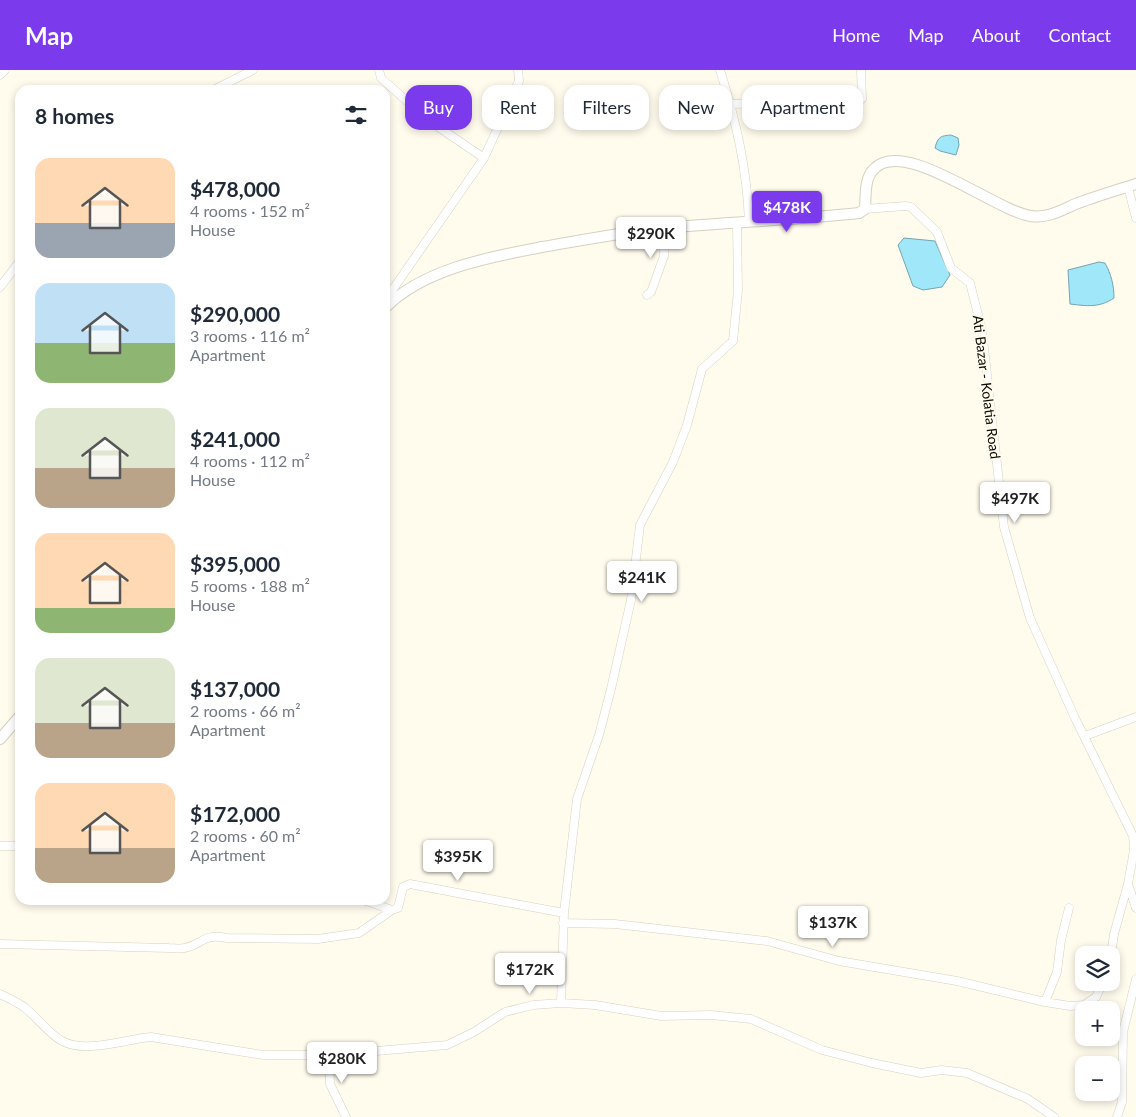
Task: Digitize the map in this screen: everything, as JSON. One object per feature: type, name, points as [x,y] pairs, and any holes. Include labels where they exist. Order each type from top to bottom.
[{"type":"main road","points":[[390,302],[394,298],[434,275],[505,254],[664,228],[803,219],[859,213],[865,209],[867,182],[872,170],[888,162],[898,161],[940,173],[1017,213],[1033,217],[1049,216],[1079,203],[1132,185]]},
{"type":"main road","points":[[0,739],[15,722]]},
{"type":"street","points":[[0,75],[5,70]]},
{"type":"street","points":[[223,85],[253,70]]},
{"type":"street","points":[[379,70],[382,78],[390,85]]},
{"type":"street","points":[[394,298],[391,292],[484,158],[518,86],[518,70]]},
{"type":"street","points":[[720,70],[725,85]]},
{"type":"street","points":[[732,104],[857,102],[862,99],[861,70]]},
{"type":"street","points":[[390,85],[428,120],[484,158]]},
{"type":"street","points":[[732,108],[742,147],[748,197],[748,222]]},
{"type":"street","points":[[1132,185],[1136,218]]},
{"type":"street","name":"Ati Bazar - Kolatia Road","points":[[865,209],[911,207],[937,232],[951,268],[970,283],[982,330],[1004,527],[1030,618],[1074,718],[1085,736],[1133,836],[1134,850],[1128,884],[1136,908]]},
{"type":"street","points":[[561,1003],[563,922],[577,799],[611,689],[631,600],[640,525],[673,462],[687,425],[702,369],[733,341],[738,290],[736,223]]},
{"type":"street","points":[[647,295],[651,292],[664,256],[664,228]]},
{"type":"street","points":[[0,287],[15,268]]},
{"type":"street","points":[[1085,736],[1136,717]]},
{"type":"street","points":[[0,846],[15,845]]},
{"type":"street","points":[[0,944],[186,948],[202,939],[215,936],[227,938],[318,939],[359,933],[392,910],[398,908],[403,887],[410,884],[564,913]]},
{"type":"street","points":[[1112,946],[1128,884]]},
{"type":"street","points":[[377,905],[392,910]]},
{"type":"street","points":[[1045,1002],[1057,972],[1069,908]]},
{"type":"street","points":[[563,922],[615,924],[767,941],[839,962],[957,981],[1070,1006],[1084,1005],[1096,997],[1099,991]]},
{"type":"street","points":[[1117,1117],[1122,1102],[1123,1032],[1136,980]]},
{"type":"street","points":[[0,994],[22,1005],[64,1041],[78,1044],[104,1045],[135,1038],[151,1037],[263,1055],[329,1055],[447,1045],[474,1032],[505,1012],[533,1005],[561,1003],[595,1005],[660,1016],[711,1015],[751,1019],[822,1050],[872,1063],[922,1072],[942,1070],[968,1072],[1028,1099],[1054,1117]]},
{"type":"street","points":[[329,1055],[330,1084],[346,1117]]},
{"type":"water","points":[[951,135],[958,138],[959,145],[956,155],[935,148],[940,137]]},
{"type":"water","points":[[904,238],[935,241],[950,275],[942,287],[923,290],[913,286],[898,245]]},
{"type":"water","points":[[1099,262],[1105,263],[1109,271],[1113,284],[1114,298],[1098,305],[1070,304],[1068,270]]}]
